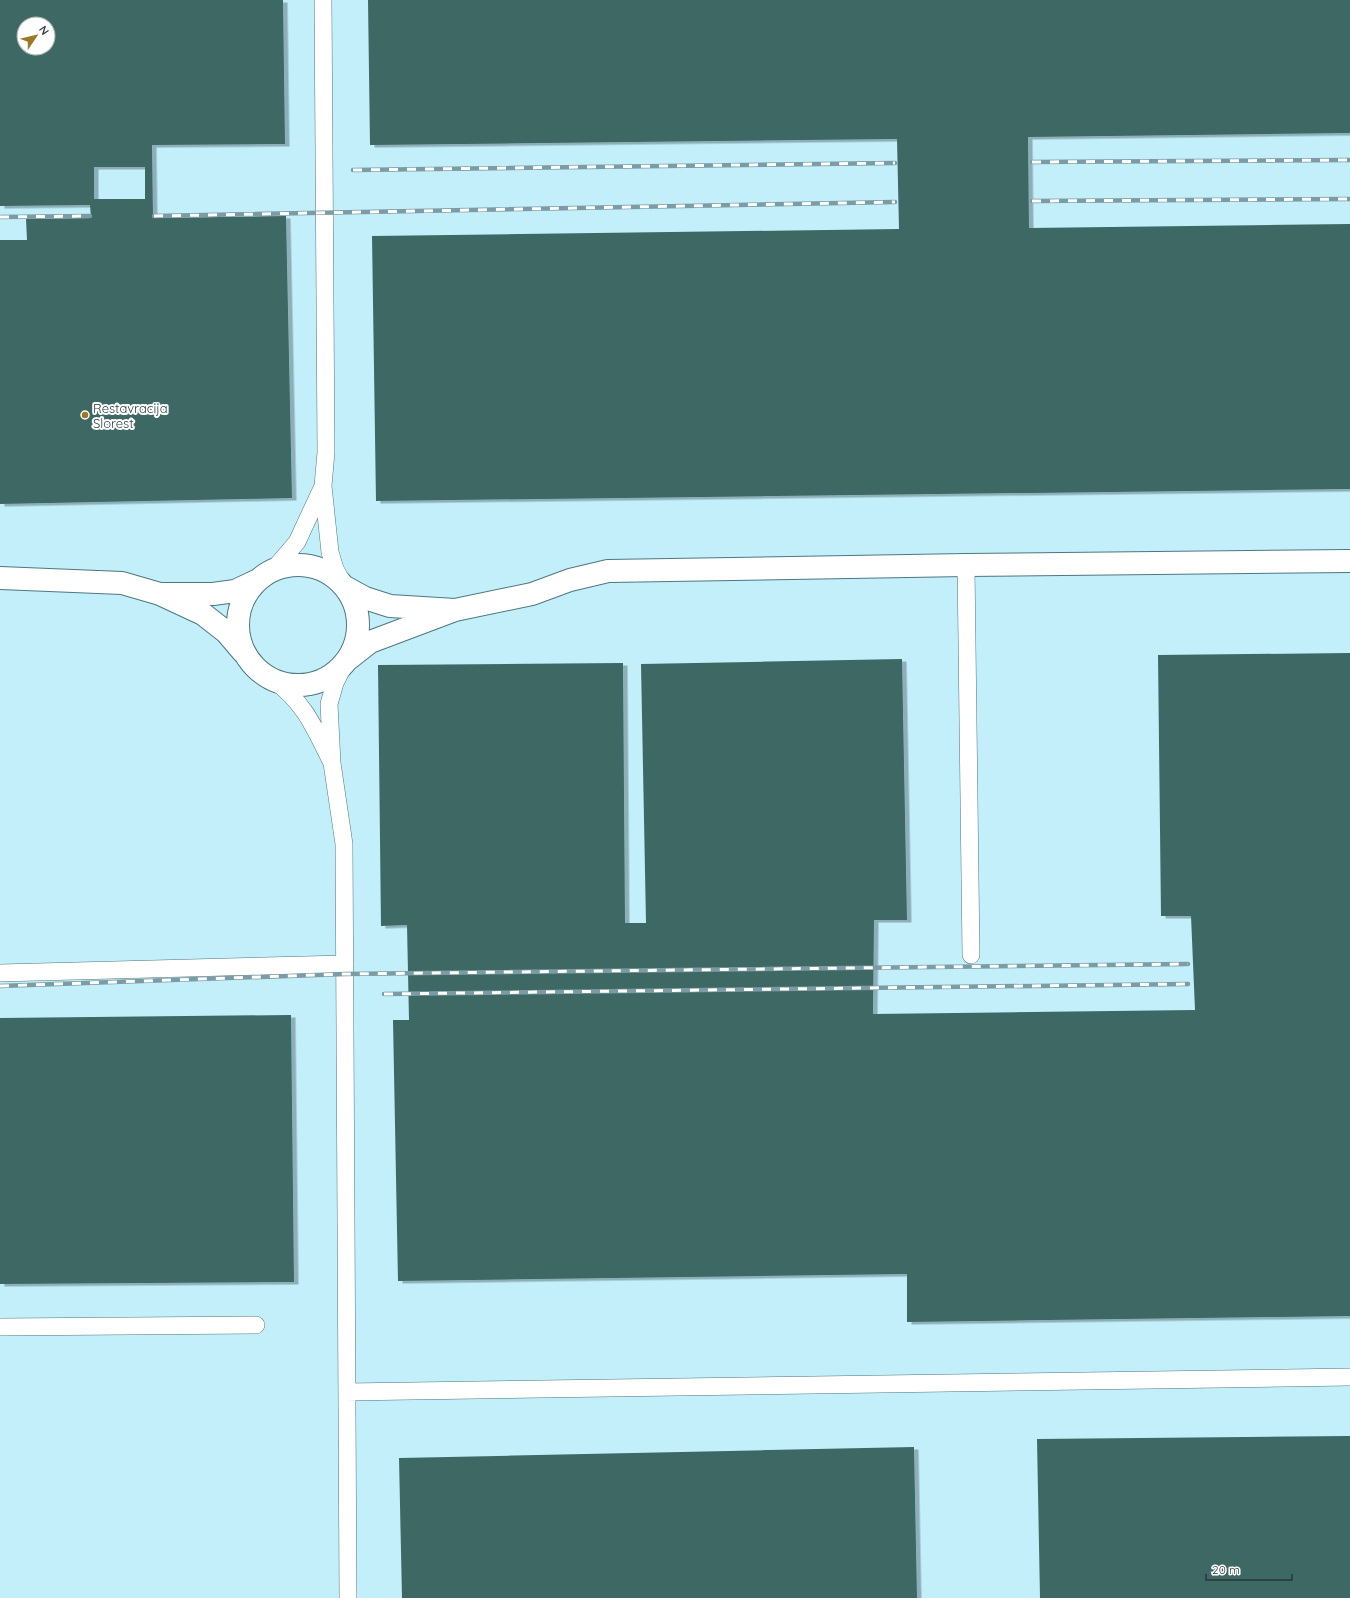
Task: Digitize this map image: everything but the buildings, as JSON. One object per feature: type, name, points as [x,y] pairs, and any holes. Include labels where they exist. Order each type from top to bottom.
[{"type":"street","points":[[0,578],[122,583],[160,594],[203,614],[226,632],[259,671],[275,680],[294,685],[314,683],[332,675],[346,661],[370,642],[455,610],[532,594],[570,580],[608,571],[1350,561]]},
{"type":"street","points":[[160,594],[213,594],[235,591],[265,575],[292,564],[312,566],[330,574],[345,587],[365,598],[390,606],[455,610]]},
{"type":"street","points":[[245,654],[238,636],[238,616],[244,597],[265,575]]},
{"type":"street","points":[[345,587],[354,605],[358,624],[355,644],[346,661]]},
{"type":"lane","points":[[323,0],[326,452],[323,486],[330,552],[335,569],[345,587]]},
{"type":"lane","points":[[265,575],[297,542],[323,486]]},
{"type":"lane","points":[[966,565],[971,955]]},
{"type":"lane","points":[[346,661],[334,683],[329,704],[332,763],[344,844],[348,1598]]},
{"type":"lane","points":[[275,680],[291,694],[305,710],[332,763]]},
{"type":"lane","points":[[0,973],[345,964]]},
{"type":"lane","points":[[0,1327],[256,1325]]},
{"type":"lane","points":[[347,1392],[1350,1377]]},
{"type":"railway","points":[[1032,162],[1350,160]]},
{"type":"railway","points":[[353,170],[895,163]]},
{"type":"railway","points":[[1032,201],[1350,199]]},
{"type":"railway","points":[[154,216],[895,202]]},
{"type":"railway","points":[[0,217],[90,216]]},
{"type":"railway","points":[[0,986],[345,974],[1188,964]]},
{"type":"railway","points":[[384,994],[1188,984]]},
{"type":"place","name":"Restavracija Slorest","points":[[85,415]]}]
